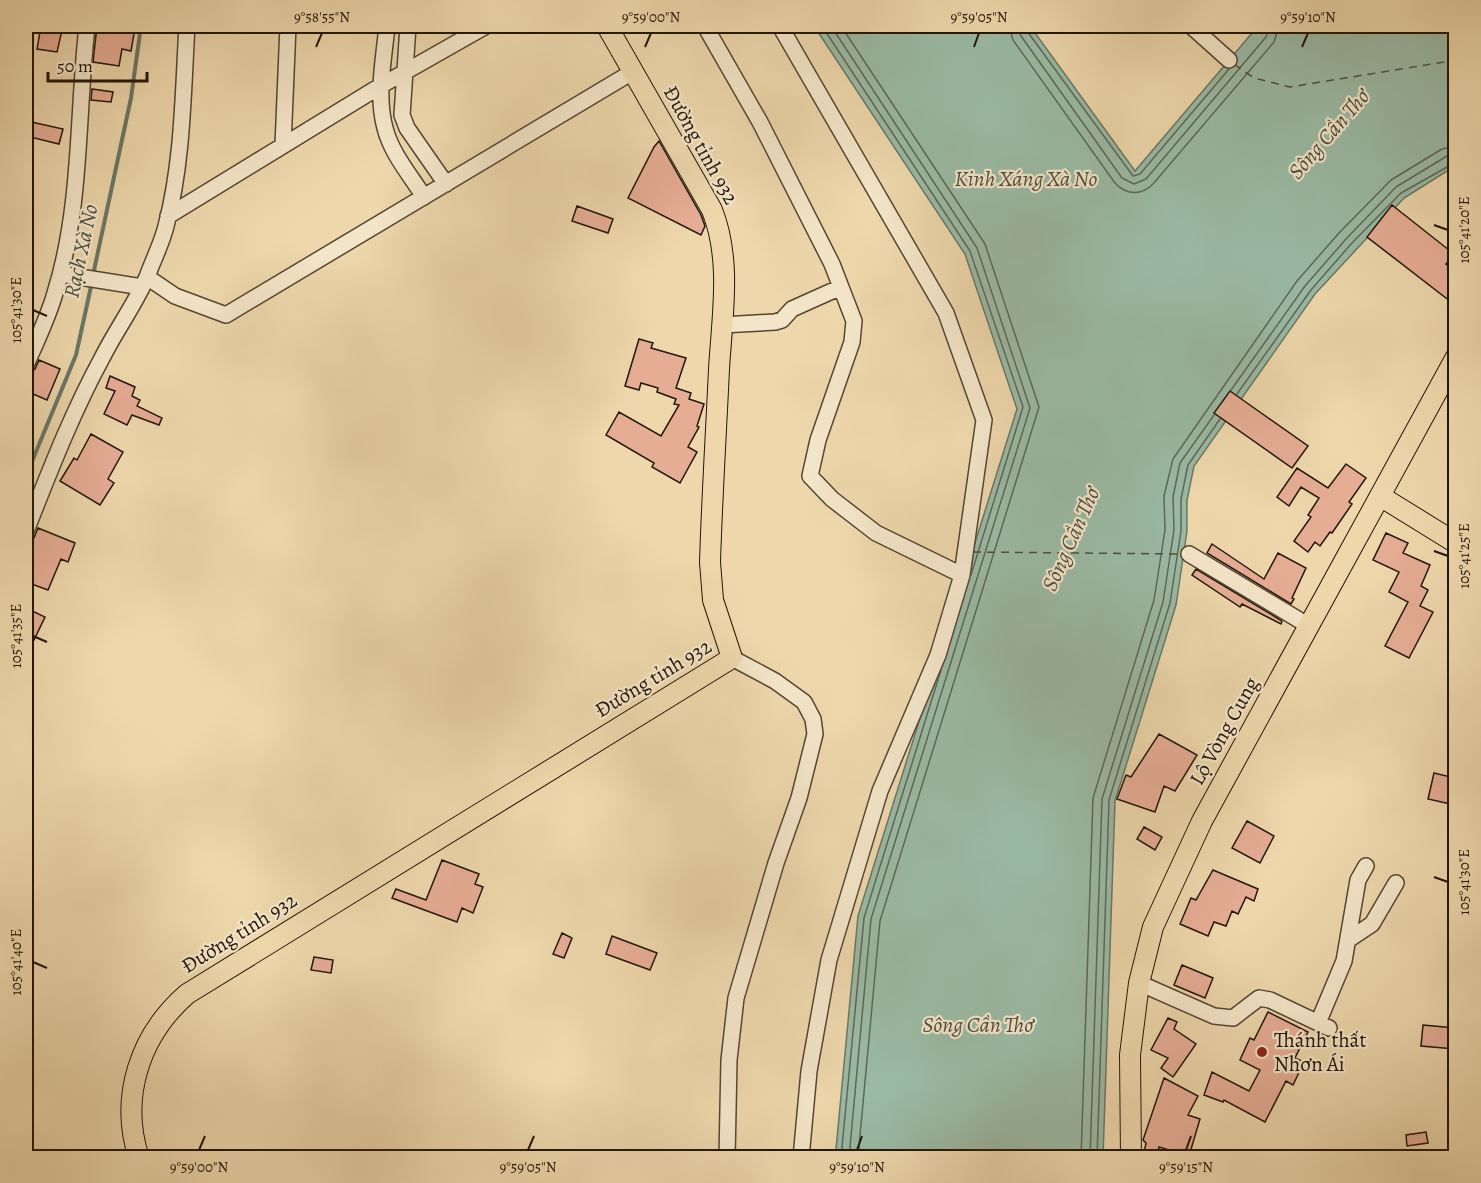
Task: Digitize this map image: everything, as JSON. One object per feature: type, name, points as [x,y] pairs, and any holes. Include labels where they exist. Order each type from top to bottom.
[{"type":"main road","name":"Đường tỉnh 932","points":[[139,1158],[131,1120],[135,1075],[154,1030],[186,994],[732,658],[716,610],[710,562],[722,325],[723,262],[717,223],[607,26]]},
{"type":"main road","name":"Lộ Vòng Cung","points":[[1131,1158],[1130,1055],[1139,983],[1153,927],[1202,820],[1455,357]]},
{"type":"main road","points":[[1380,496],[1455,543]]},
{"type":"street","points":[[26,365],[65,274],[76,187],[87,26]]},
{"type":"street","points":[[26,531],[83,396],[139,283],[168,216],[180,134],[188,26]]},
{"type":"street","points":[[283,145],[288,26]]},
{"type":"street","points":[[387,26],[382,110],[389,141],[424,197]]},
{"type":"street","points":[[408,26],[401,103],[404,122],[446,184]]},
{"type":"street","points":[[168,216],[405,71],[486,26]]},
{"type":"street","points":[[705,26],[760,122],[841,287],[855,328],[815,450],[810,476],[832,499],[876,533],[962,574]]},
{"type":"street","points":[[780,26],[946,313],[982,408],[984,420],[969,551],[939,655],[890,762],[828,960],[809,1071],[801,1158]]},
{"type":"street","points":[[1191,26],[1229,60]]},
{"type":"street","points":[[65,274],[139,283],[226,315],[633,71]]},
{"type":"street","points":[[722,325],[782,320],[792,309],[841,287]]},
{"type":"street","points":[[1189,554],[1309,626]]},
{"type":"street","points":[[728,1158],[729,1060],[736,998],[776,863],[799,798],[815,734],[813,719],[804,702],[775,681],[732,658]]},
{"type":"street","points":[[1139,983],[1214,1016],[1233,1018],[1259,998],[1270,1000],[1323,1025],[1344,961],[1358,880],[1366,866]]},
{"type":"street","points":[[1348,940],[1372,924],[1396,883]]},
{"type":"water","name":"Sông Cần Thơ","points":[[814,26],[1030,26],[1135,171],[1258,26],[1455,26],[1455,166],[1404,198],[1315,294],[1194,466],[1187,500],[1187,531],[1176,605],[1115,801],[1103,1157],[839,1158],[836,1149],[858,916],[1017,409],[965,254]]},
{"type":"building","points":[[41,26],[63,26],[57,52],[37,49]]},
{"type":"building","points":[[97,26],[135,28],[131,51],[122,49],[119,66],[93,62]]},
{"type":"building","points":[[92,89],[113,92],[111,102],[91,100]]},
{"type":"building","points":[[27,121],[63,129],[59,144],[26,136]]},
{"type":"building","points":[[659,141],[701,215],[705,226],[701,235],[628,198]]},
{"type":"building","points":[[1392,205],[1454,254],[1446,264],[1455,271],[1455,305],[1367,237]]},
{"type":"building","points":[[577,206],[613,219],[608,233],[572,221]]},
{"type":"building","points":[[639,339],[653,343],[651,348],[686,358],[676,388],[691,393],[689,399],[704,404],[697,426],[699,427],[688,447],[697,452],[680,483],[652,467],[654,463],[606,435],[619,412],[661,436],[679,405],[674,404],[676,399],[657,392],[658,388],[641,383],[639,390],[625,386]]},
{"type":"building","points":[[39,360],[60,369],[47,400],[26,391],[26,377],[35,369]]},
{"type":"building","points":[[110,376],[135,387],[132,396],[140,400],[137,406],[162,418],[159,425],[132,415],[127,425],[104,414],[115,391],[106,388]]},
{"type":"building","points":[[1230,391],[1308,446],[1292,468],[1214,413]]},
{"type":"building","points":[[91,434],[123,452],[108,479],[114,483],[100,505],[60,481],[74,458],[77,460]]},
{"type":"building","points":[[1346,464],[1366,478],[1349,502],[1352,504],[1332,533],[1330,532],[1320,546],[1315,542],[1308,552],[1294,541],[1311,517],[1308,515],[1319,498],[1301,487],[1289,506],[1277,497],[1297,468],[1328,488]]},
{"type":"building","points":[[38,528],[75,543],[68,562],[61,559],[48,590],[26,582],[26,557]]},
{"type":"building","points":[[1386,533],[1408,543],[1403,553],[1430,565],[1421,586],[1428,590],[1420,606],[1433,612],[1409,658],[1385,646],[1408,602],[1389,592],[1399,572],[1373,560]]},
{"type":"building","points":[[1212,544],[1264,579],[1278,553],[1306,568],[1291,604],[1207,553]]},
{"type":"building","points":[[1196,569],[1282,621],[1281,624],[1242,604],[1240,607],[1192,575]]},
{"type":"building","points":[[26,608],[45,617],[34,640],[26,636]]},
{"type":"building","points":[[1159,734],[1197,755],[1175,791],[1164,786],[1155,812],[1117,799],[1126,775],[1131,777]]},
{"type":"building","points":[[1434,773],[1455,778],[1455,805],[1428,799]]},
{"type":"building","points":[[1247,821],[1274,836],[1260,863],[1232,848]]},
{"type":"building","points":[[1144,827],[1162,837],[1155,850],[1137,839]]},
{"type":"building","points":[[442,860],[479,874],[475,884],[483,887],[473,913],[462,908],[457,922],[392,898],[396,889],[426,900]]},
{"type":"building","points":[[1213,870],[1258,889],[1254,901],[1246,897],[1238,914],[1232,911],[1226,926],[1214,922],[1208,936],[1180,924],[1191,898],[1196,900]]},
{"type":"building","points":[[562,933],[572,938],[564,958],[553,954]]},
{"type":"building","points":[[612,936],[657,953],[650,970],[606,954]]},
{"type":"building","points":[[314,957],[333,960],[331,973],[311,970]]},
{"type":"building","points":[[1182,965],[1213,978],[1205,998],[1174,985]]},
{"type":"building","points":[[1268,1012],[1308,1032],[1295,1058],[1304,1062],[1293,1085],[1286,1081],[1265,1122],[1224,1100],[1223,1102],[1204,1095],[1212,1072],[1249,1091],[1260,1070],[1240,1060],[1250,1038],[1254,1040]]},
{"type":"building","points":[[1168,1018],[1177,1022],[1174,1029],[1196,1044],[1173,1077],[1161,1068],[1168,1058],[1151,1050]]},
{"type":"building","points":[[1423,1025],[1455,1028],[1455,1049],[1421,1046]]},
{"type":"building","points":[[1164,1078],[1198,1096],[1188,1115],[1200,1119],[1189,1156],[1159,1147],[1157,1158],[1143,1158],[1146,1143],[1143,1140]]},
{"type":"building","points":[[1426,1132],[1428,1143],[1407,1146],[1406,1135]]},
{"type":"waterway","name":"Rạch Xà No","points":[[93,275],[131,98],[141,26]]},
{"type":"waterway","name":"Rạch Xà No","points":[[26,476],[76,355],[92,282]]},
{"type":"ferry route","points":[[1234,64],[1254,78],[1290,87],[1456,60]]},
{"type":"ferry route","points":[[973,552],[1181,554]]},
{"type":"place","name":"Thánh thất Nhơn Ái","points":[[1262,1052]]},
{"type":"water label","name":"Kinh Xáng Xà No","points":[[1026,179]]}]
